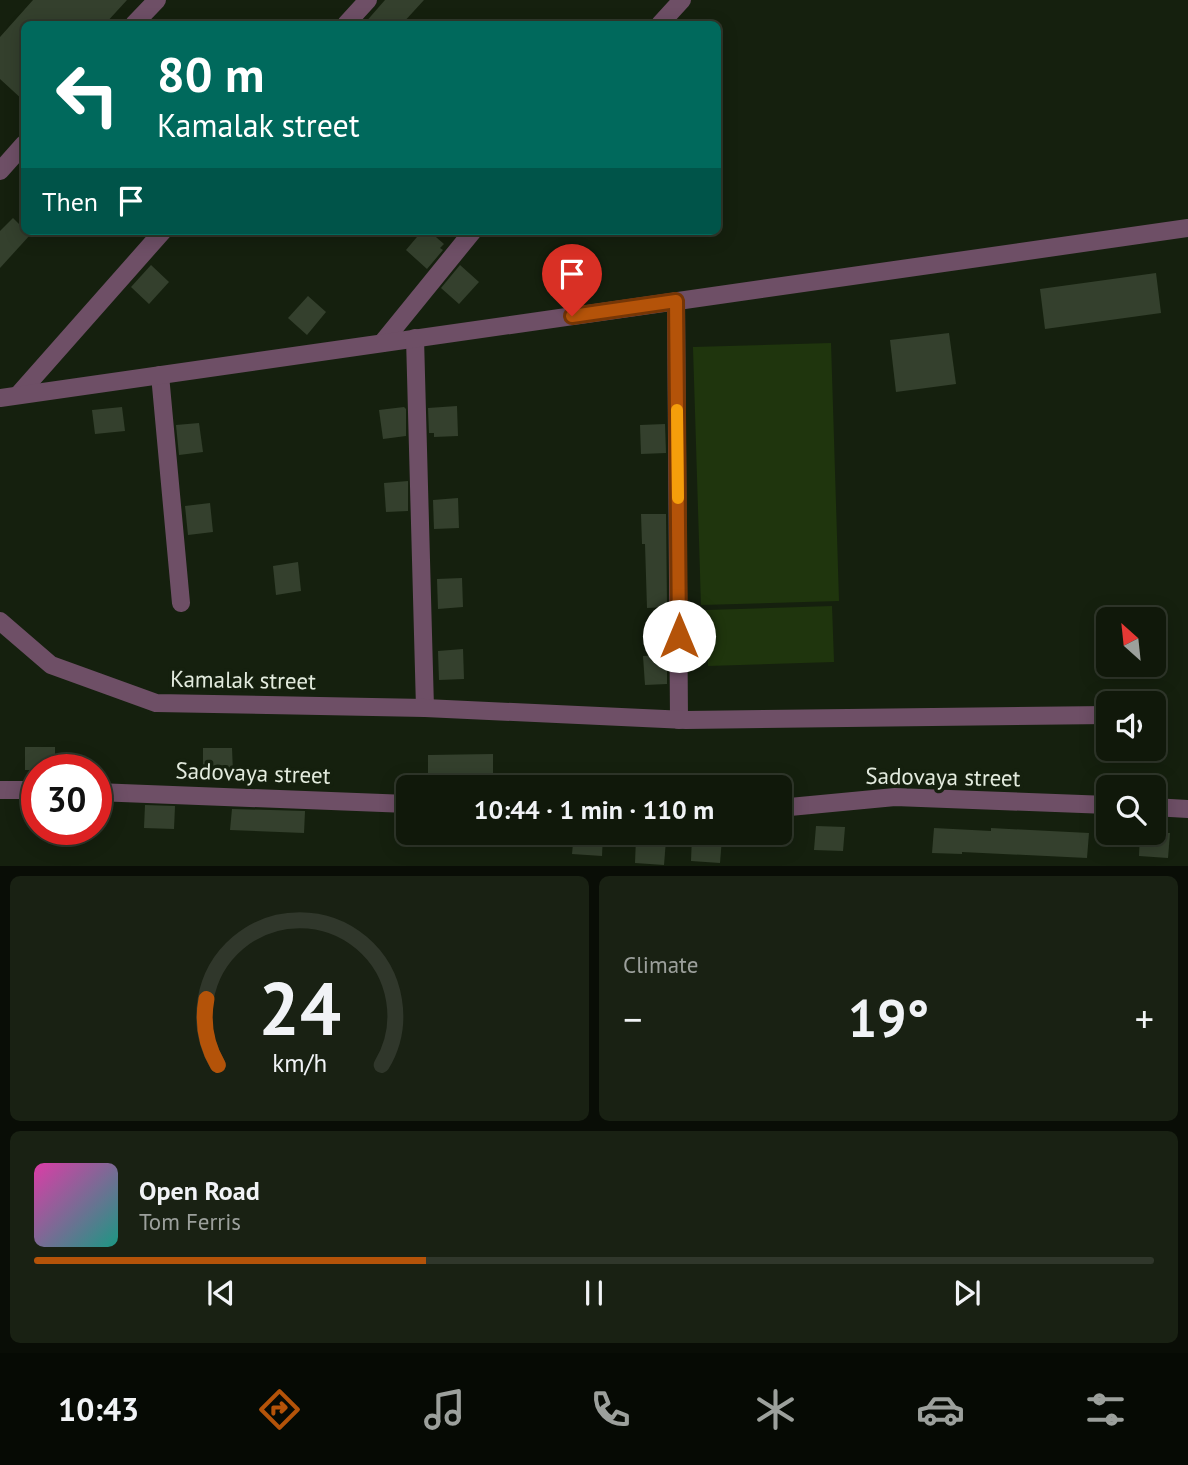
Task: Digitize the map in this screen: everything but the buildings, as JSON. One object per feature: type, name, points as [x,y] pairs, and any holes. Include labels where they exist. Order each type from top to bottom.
[{"type":"street","points":[[137,21],[157,0]]},
{"type":"street","points":[[349,21],[368,0]]},
{"type":"street","points":[[663,21],[682,0]]},
{"type":"street","points":[[0,171],[21,147]]},
{"type":"street","points":[[0,398],[1188,228]]},
{"type":"street","points":[[18,395],[159,235]]},
{"type":"street","points":[[382,343],[470,235]]},
{"type":"street","points":[[676,301],[679,720]]},
{"type":"street","points":[[415,338],[425,708]]},
{"type":"street","points":[[160,375],[181,603]]},
{"type":"street","name":"Kamalak street","points":[[0,621],[51,665],[156,703],[425,708],[679,720],[1096,715]]},
{"type":"street","points":[[0,790],[21,790]]},
{"type":"street","name":"Sadovaya street","points":[[112,793],[396,804]]},
{"type":"street","name":"Sadovaya street","points":[[792,807],[895,797],[1096,805]]},
{"type":"street","points":[[1166,807],[1188,808]]},
{"type":"green space","points":[[831,343],[839,601],[701,605],[693,347]]},
{"type":"green space","points":[[832,606],[834,662],[708,666],[706,610]]},
{"type":"slow traffic","points":[[677,410],[678,498]]},
{"type":"route","points":[[572,316],[676,301],[679,636]]}]
